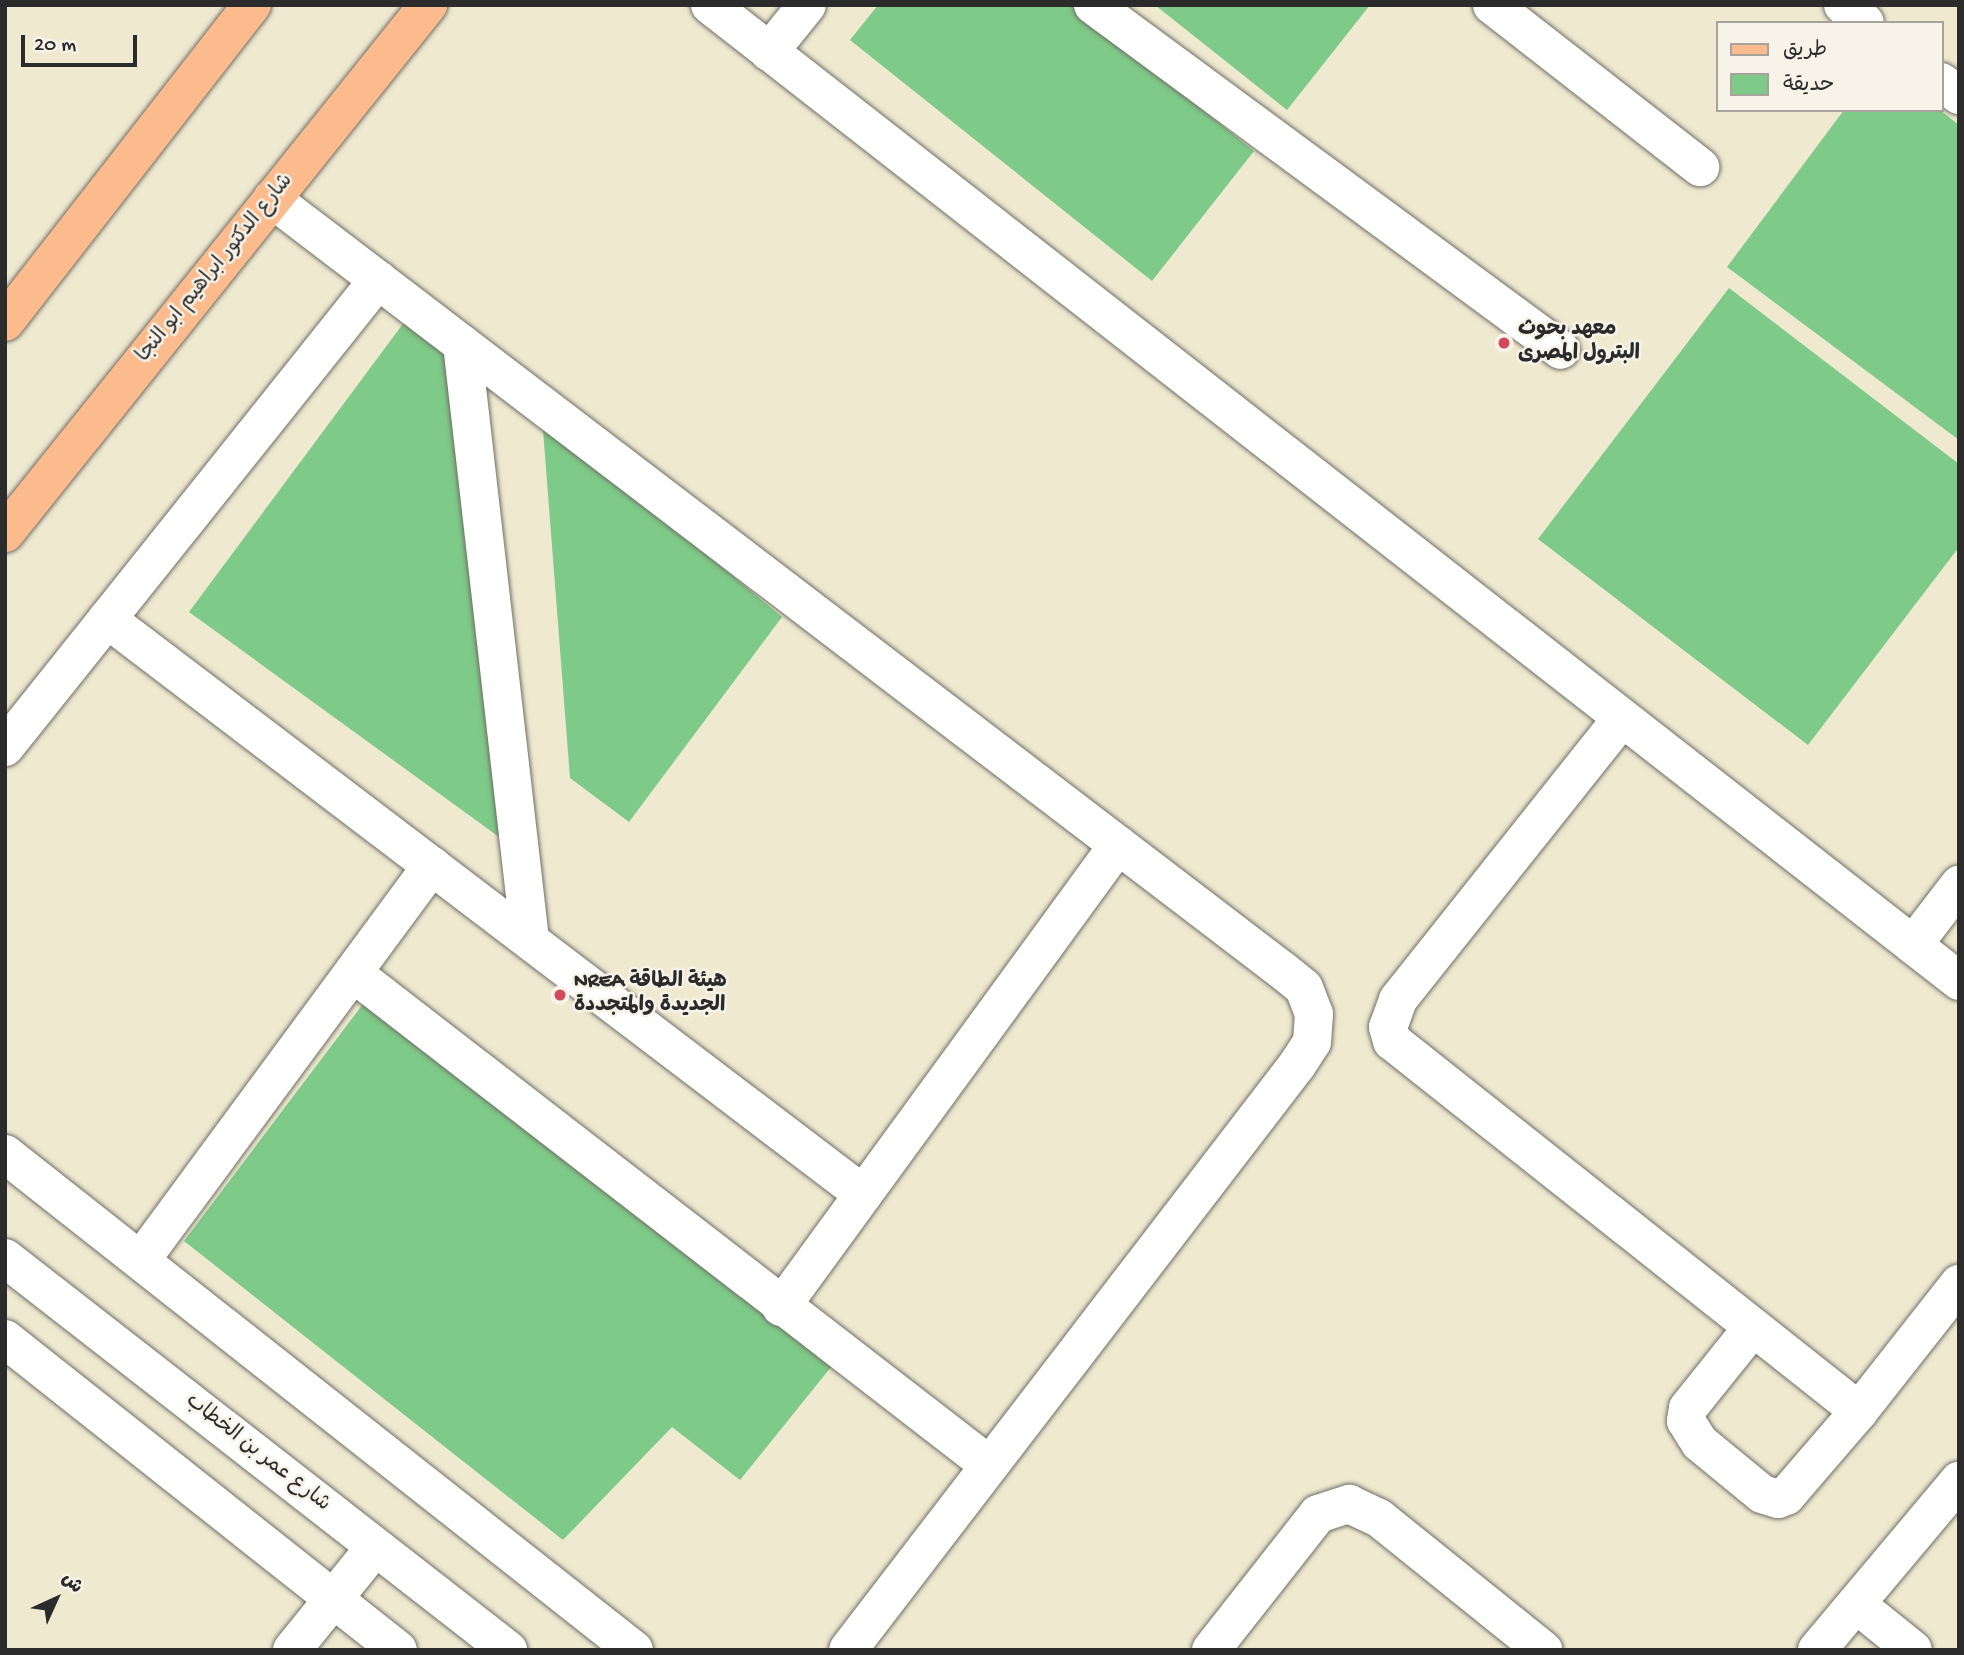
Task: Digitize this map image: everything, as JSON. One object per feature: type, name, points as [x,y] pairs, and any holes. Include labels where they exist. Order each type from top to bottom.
[{"type":"main road","points":[[5,322],[252,5]]},
{"type":"main road","name":"شارع الدكتور ابراهيم ابو النجا","points":[[5,533],[428,5]]},
{"type":"street","points":[[710,5],[1959,981]]},
{"type":"street","points":[[769,52],[807,5]]},
{"type":"street","points":[[1093,5],[1561,350]]},
{"type":"street","points":[[1492,5],[1700,167]]},
{"type":"street","points":[[1843,5],[1863,21]]},
{"type":"street","points":[[1943,83],[1959,95]]},
{"type":"street","points":[[272,200],[1304,988],[1314,1014],[1312,1042],[848,1650]]},
{"type":"street","points":[[5,747],[378,280]]},
{"type":"street","points":[[462,344],[530,940]]},
{"type":"street","points":[[107,619],[863,1194]]},
{"type":"street","points":[[1622,718],[1398,1000],[1388,1027],[1402,1052],[1859,1411]]},
{"type":"street","points":[[781,1307],[1118,845]]},
{"type":"street","points":[[141,1260],[432,866]]},
{"type":"street","points":[[1913,945],[1959,885]]},
{"type":"street","points":[[353,972],[781,1307],[989,1465]]},
{"type":"street","points":[[5,1154],[634,1650]]},
{"type":"street","name":"شارع عمر بن الخطاب","points":[[8,1266],[508,1650]]},
{"type":"street","points":[[1753,1327],[1688,1408],[1686,1421],[1690,1434],[1762,1494],[1778,1499],[1786,1496],[1859,1411],[1959,1283]]},
{"type":"street","points":[[5,1339],[398,1650]]},
{"type":"street","points":[[1817,1650],[1959,1481]]},
{"type":"street","points":[[1211,1650],[1318,1514],[1349,1504],[1379,1518],[1543,1650]]},
{"type":"street","points":[[292,1650],[375,1546]]},
{"type":"street","points":[[1856,1604],[1913,1650]]},
{"type":"green space","points":[[878,5],[1071,5],[1254,151],[1152,281],[850,40]]},
{"type":"green space","points":[[1155,5],[1370,5],[1287,110]]},
{"type":"green space","points":[[1843,112],[1943,112],[1959,125],[1959,440],[1727,267]]},
{"type":"green space","points":[[1729,288],[1959,464],[1959,547],[1808,745],[1538,539]]},
{"type":"green space","points":[[408,317],[453,346],[506,842],[189,612]]},
{"type":"green space","points":[[542,417],[782,617],[629,822],[570,778]]},
{"type":"green space","points":[[366,1000],[831,1367],[740,1480],[672,1427],[563,1540],[184,1241]]},
{"type":"place","name":"معهد بحوث البترول المصرى","points":[[1504,343]]},
{"type":"place","name":"NREA هيئة الطاقة الجديدة والمتجددة","points":[[560,995]]}]
